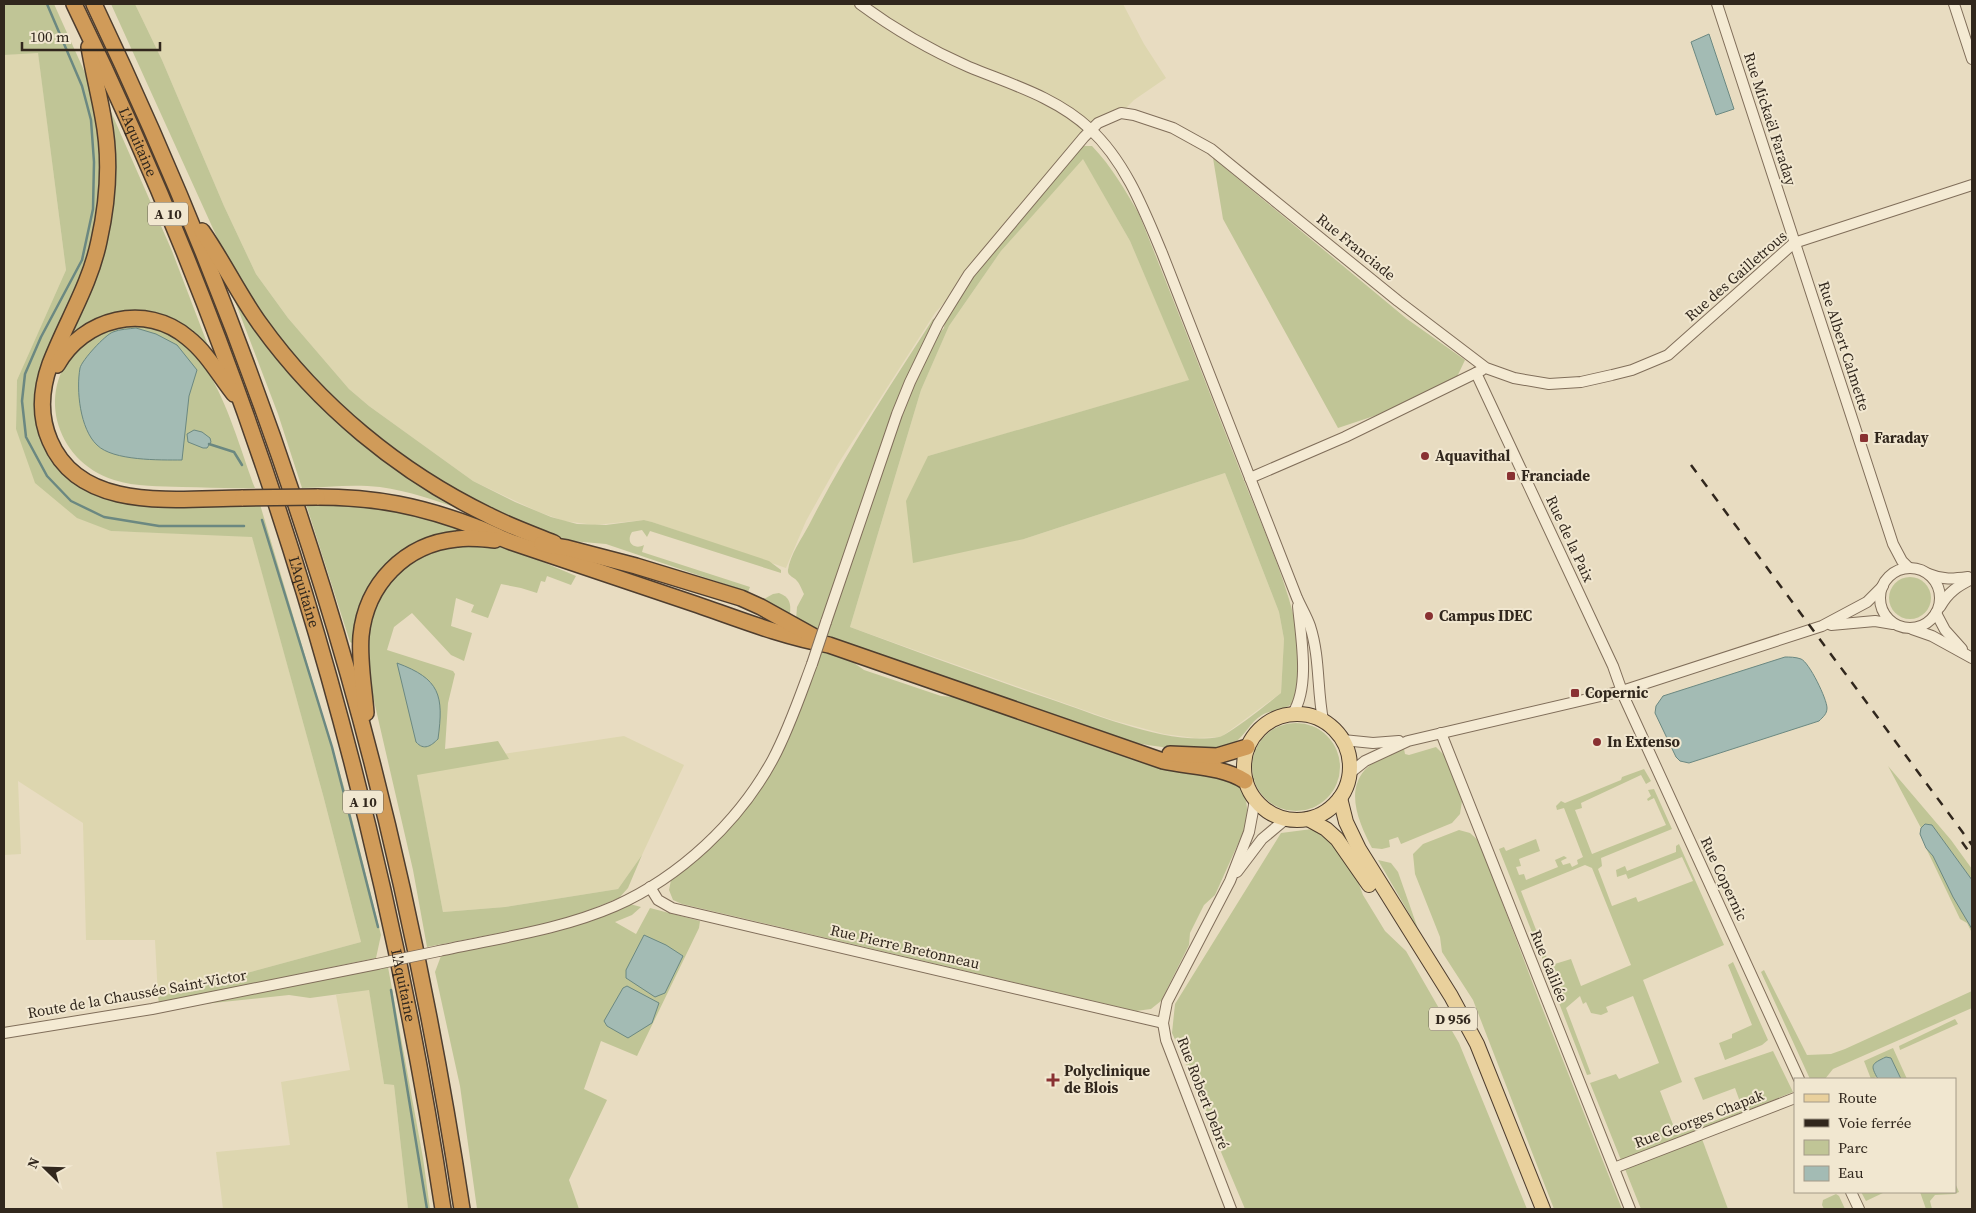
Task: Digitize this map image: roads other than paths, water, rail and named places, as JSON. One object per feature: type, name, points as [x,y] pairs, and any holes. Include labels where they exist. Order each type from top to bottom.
[{"type":"highway","name":"L'Aquitaine","points":[[74,4],[161,196],[214,328],[243,405],[306,597],[360,792],[384,888],[410,1010],[443,1209]]},
{"type":"highway","name":"L'Aquitaine","points":[[94,4],[149,123],[231,321],[280,456],[324,591],[368,746],[399,874],[426,998],[462,1209]]},
{"type":"highway","points":[[85,26],[104,117],[107,142],[106,196],[99,244],[80,301],[47,374],[42,408],[47,433],[52,446],[67,467],[77,476],[99,489],[126,496],[367,493],[410,500],[542,544],[567,548],[636,566],[741,598],[829,645]]},
{"type":"highway","points":[[186,210],[217,252],[230,279],[261,325],[302,375],[347,420],[398,461],[444,492],[505,523],[567,548]]},
{"type":"highway","points":[[242,495],[143,492],[101,484],[81,472],[64,453],[53,432],[48,408],[53,376],[62,356],[70,346],[94,328],[118,319],[131,318],[160,322],[187,336],[207,356],[243,405]]},
{"type":"highway","points":[[316,494],[359,497],[409,505],[478,527],[509,541],[781,633],[829,645],[1163,761],[1230,773],[1245,781]]},
{"type":"highway","points":[[368,746],[361,637],[366,610],[379,583],[399,562],[432,544],[465,538],[509,541]]},
{"type":"highway","points":[[1130,749],[1205,756],[1222,755],[1247,747]]},
{"type":"main road","points":[[1293,713],[1308,714],[1323,720],[1334,729],[1348,750],[1350,773],[1340,798],[1320,815],[1308,819],[1286,819],[1274,816],[1255,800],[1245,781],[1243,770],[1247,747],[1254,734],[1278,716],[1293,713]]},
{"type":"main road","name":"D 956","points":[[1340,798],[1346,822],[1359,849],[1451,996],[1476,1044],[1543,1209]]},
{"type":"main road","name":"D 956","points":[[1308,819],[1332,833],[1343,845],[1444,1002],[1478,1072],[1533,1209]]},
{"type":"street","points":[[860,4],[924,46],[969,67],[1038,95],[1072,114],[1091,129],[1113,156],[1148,221],[1297,598],[1310,625],[1318,666],[1318,692],[1323,720]]},
{"type":"street","name":"Rue Mickaël Faraday","points":[[1716,4],[1794,242]]},
{"type":"street","points":[[1954,4],[1972,59]]},
{"type":"street","name":"Rue Franciade","points":[[812,664],[897,414],[938,324],[968,274],[1067,155],[1098,123],[1114,115],[1121,113],[1134,114],[1173,128],[1211,149],[1398,300],[1486,368],[1514,378],[1549,384],[1575,383],[1612,375]]},
{"type":"street","name":"Rue des Gailletrous","points":[[1612,375],[1632,370],[1668,355],[1794,242],[1972,185]]},
{"type":"street","name":"Rue Albert Calmette","points":[[1794,242],[1893,544],[1902,561],[1909,568]]},
{"type":"street","points":[[1250,478],[1345,437],[1486,368]]},
{"type":"street","name":"Rue de la Paix","points":[[1476,373],[1613,666],[1622,691]]},
{"type":"street","name":"Rue Albert Calmette","points":[[1892,574],[1894,566],[1893,544]]},
{"type":"street","points":[[1343,740],[1373,743],[1408,741],[1622,691],[1822,626],[1867,602],[1892,574],[1901,569],[1909,568],[1926,572],[1940,579],[1972,578]]},
{"type":"street","points":[[1926,572],[1940,592],[1937,612],[1945,630],[1970,656]]},
{"type":"street","points":[[1911,628],[1926,624],[1954,588],[1972,578]]},
{"type":"street","points":[[1883,586],[1881,603],[1884,612],[1896,625]]},
{"type":"street","points":[[1293,713],[1299,702],[1302,689],[1302,645],[1297,598]]},
{"type":"street","points":[[1822,626],[1875,621],[1911,628],[1932,636],[1970,656]]},
{"type":"street","name":"Route de la Chaussée Saint-Victor","points":[[4,1033],[152,1009],[377,964],[563,924],[614,906],[650,887],[684,863],[707,843],[752,792],[784,736],[812,664]]},
{"type":"street","name":"Rue Copernic","points":[[1622,691],[1799,1078]]},
{"type":"street","name":"Rue Galilée","points":[[1441,733],[1630,1209]]},
{"type":"street","points":[[1350,773],[1365,761],[1408,741]]},
{"type":"street","points":[[1230,881],[1249,832],[1255,800]]},
{"type":"street","points":[[1230,881],[1262,840],[1286,819]]},
{"type":"street","name":"Rue Robert Debré","points":[[1230,881],[1167,1002],[1163,1023],[1166,1040],[1231,1209]]},
{"type":"street","name":"Rue Pierre Bretonneau","points":[[650,887],[658,900],[672,908],[1163,1023]]},
{"type":"street","name":"Rue Georges Chapak","points":[[1614,1168],[1794,1098]]},
{"type":"street","points":[[1851,1193],[1859,1209]]},
{"type":"water","points":[[1709,34],[1734,109],[1716,115],[1691,42]]},
{"type":"water","points":[[136,328],[156,334],[177,345],[197,370],[189,396],[182,460],[125,457],[104,450],[91,438],[83,419],[79,398],[79,377],[82,364],[94,348],[109,334],[119,330]]},
{"type":"water","points":[[194,430],[202,432],[210,438],[211,442],[207,448],[188,442],[187,434]]},
{"type":"water","points":[[1785,657],[1801,659],[1817,681],[1827,708],[1826,714],[1819,721],[1689,763],[1680,761],[1676,757],[1655,713],[1656,706],[1663,696]]},
{"type":"water","points":[[397,663],[422,675],[436,690],[439,700],[440,724],[438,739],[433,744],[425,747],[416,742]]},
{"type":"water","points":[[1925,824],[1932,825],[1972,880],[1972,929],[1953,897],[1933,856],[1926,848],[1920,834],[1921,828]]},
{"type":"water","points":[[644,935],[666,945],[683,956],[665,993],[655,997],[626,978],[626,970]]},
{"type":"water","points":[[627,986],[659,1003],[652,1023],[628,1038],[607,1026],[604,1021],[623,988]]},
{"type":"water","points":[[1886,1057],[1891,1058],[1901,1078],[1878,1078],[1873,1068],[1877,1061]]},
{"type":"waterway","points":[[47,4],[82,86],[91,120],[94,162],[93,209],[82,260],[41,337],[25,374],[22,401],[26,437],[47,476],[71,501],[104,517],[159,526],[244,526]]},
{"type":"waterway","points":[[209,444],[234,452],[242,465]]},
{"type":"waterway","points":[[262,520],[332,747],[378,927]]},
{"type":"waterway","points":[[391,990],[427,1209]]},
{"type":"railway","points":[[1691,465],[1972,845]]},
{"type":"railway","points":[[1962,842],[1972,856]]},
{"type":"place","name":"Faraday","points":[[1864,438]]},
{"type":"place","name":"Aquavithal","points":[[1425,456]]},
{"type":"place","name":"Franciade","points":[[1511,476]]},
{"type":"place","name":"Campus IDEC","points":[[1429,616]]},
{"type":"place","name":"Copernic","points":[[1575,693]]},
{"type":"place","name":"In Extenso","points":[[1597,742]]},
{"type":"place","name":"Polyclinique de Blois","points":[[1053,1080]]}]
